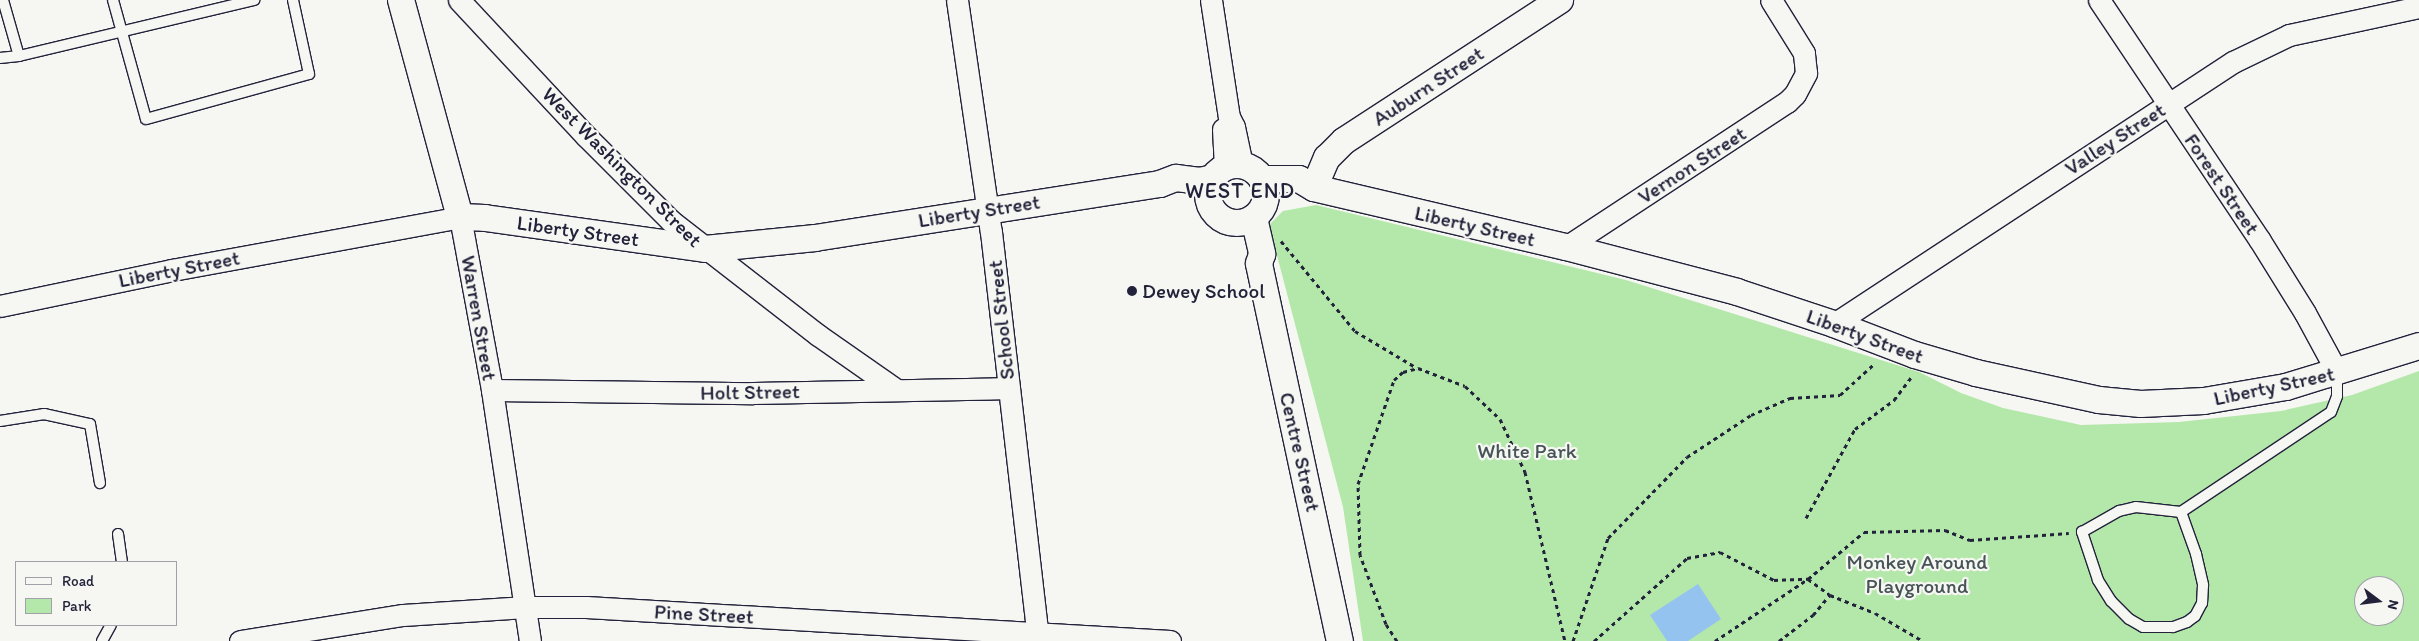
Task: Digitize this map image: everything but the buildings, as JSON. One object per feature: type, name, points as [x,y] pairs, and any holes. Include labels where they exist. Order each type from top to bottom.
[{"type":"street","name":"Warren Street","points":[[402,0],[460,217],[492,390],[530,641]]},
{"type":"street","name":"West Washington Street","points":[[459,0],[586,136],[671,221],[895,389]]},
{"type":"street","name":"School Street","points":[[957,0],[988,209],[1037,637]]},
{"type":"street","name":"Centre Street","points":[[1211,0],[1229,117],[1223,129],[1238,192],[1262,254],[1259,264],[1340,641]]},
{"type":"street","name":"Auburn Street","points":[[1314,188],[1327,158],[1344,141],[1560,0]]},
{"type":"street","name":"Vernon Street","points":[[1566,247],[1787,102],[1806,73],[1804,53],[1772,0]]},
{"type":"street","name":"Forest Street","points":[[2099,0],[2264,247],[2305,313],[2337,372]]},
{"type":"street","name":"Valley Street","points":[[1834,324],[2233,62],[2289,35],[2419,8]]},
{"type":"street","name":"Liberty Street","points":[[0,306],[172,270],[460,217],[485,218],[706,249],[815,238],[988,209],[1160,184],[1174,193],[1238,192],[1299,179],[1314,188],[1566,247],[1737,292],[1834,324],[1924,358],[2099,400],[2141,404],[2204,401],[2286,387],[2419,346]]},
{"type":"street","name":"Holt Street","points":[[492,390],[754,393],[1009,388]]},
{"type":"street","name":"Pine Street","points":[[240,641],[271,638],[403,615],[526,607],[586,607],[1037,637],[1170,641]]},
{"type":"lane","points":[[2,0],[19,56]]},
{"type":"lane","points":[[114,0],[146,119],[309,74],[293,0]]},
{"type":"lane","points":[[0,58],[19,56],[254,0]]},
{"type":"lane","points":[[2181,512],[2196,554],[2203,585],[2202,603],[2195,616],[2173,628],[2143,627],[2128,619],[2111,601],[2098,580],[2082,532],[2119,511],[2136,507],[2181,512],[2331,412],[2337,396],[2337,372]]},
{"type":"lane","points":[[0,421],[44,414],[90,424],[100,483]]},
{"type":"lane","points":[[118,534],[122,561]]},
{"type":"lane","points":[[102,641],[110,626]]},
{"type":"path","points":[[1280,240],[1355,331],[1418,368],[1465,386],[1500,420],[1525,472],[1565,641]]},
{"type":"path","points":[[1573,641],[1608,538],[1686,457],[1751,415],[1790,398],[1840,395],[1876,362]]},
{"type":"path","points":[[1806,518],[1855,429],[1894,400],[1918,367]]},
{"type":"path","points":[[1397,641],[1386,624],[1360,555],[1358,484],[1394,380],[1403,372],[1418,368]]},
{"type":"path","points":[[1715,641],[1808,579],[1864,532],[1945,530],[1970,540],[2082,532]]},
{"type":"path","points":[[1594,641],[1687,558],[1720,552],[1774,580],[1808,579],[1830,595],[1875,613],[1923,641]]},
{"type":"path","points":[[1779,641],[1813,615],[1830,595]]},
{"type":"green space","name":"White Park","points":[[1316,205],[1626,280],[1919,372],[1961,393],[2003,408],[2081,425],[2179,422],[2281,411],[2352,395],[2419,371],[2419,641],[1363,641],[1343,507],[1269,225],[1283,211]]},
{"type":"water","points":[[1698,584],[1721,619],[1688,641],[1667,641],[1650,615]]},
{"type":"place","name":"Dewey School","points":[[1132,291]]},
{"type":"district","name":"WEST END","points":[[1240,191]]},
{"type":"park label","name":"Monkey Around Playground","points":[[1917,574]]}]
